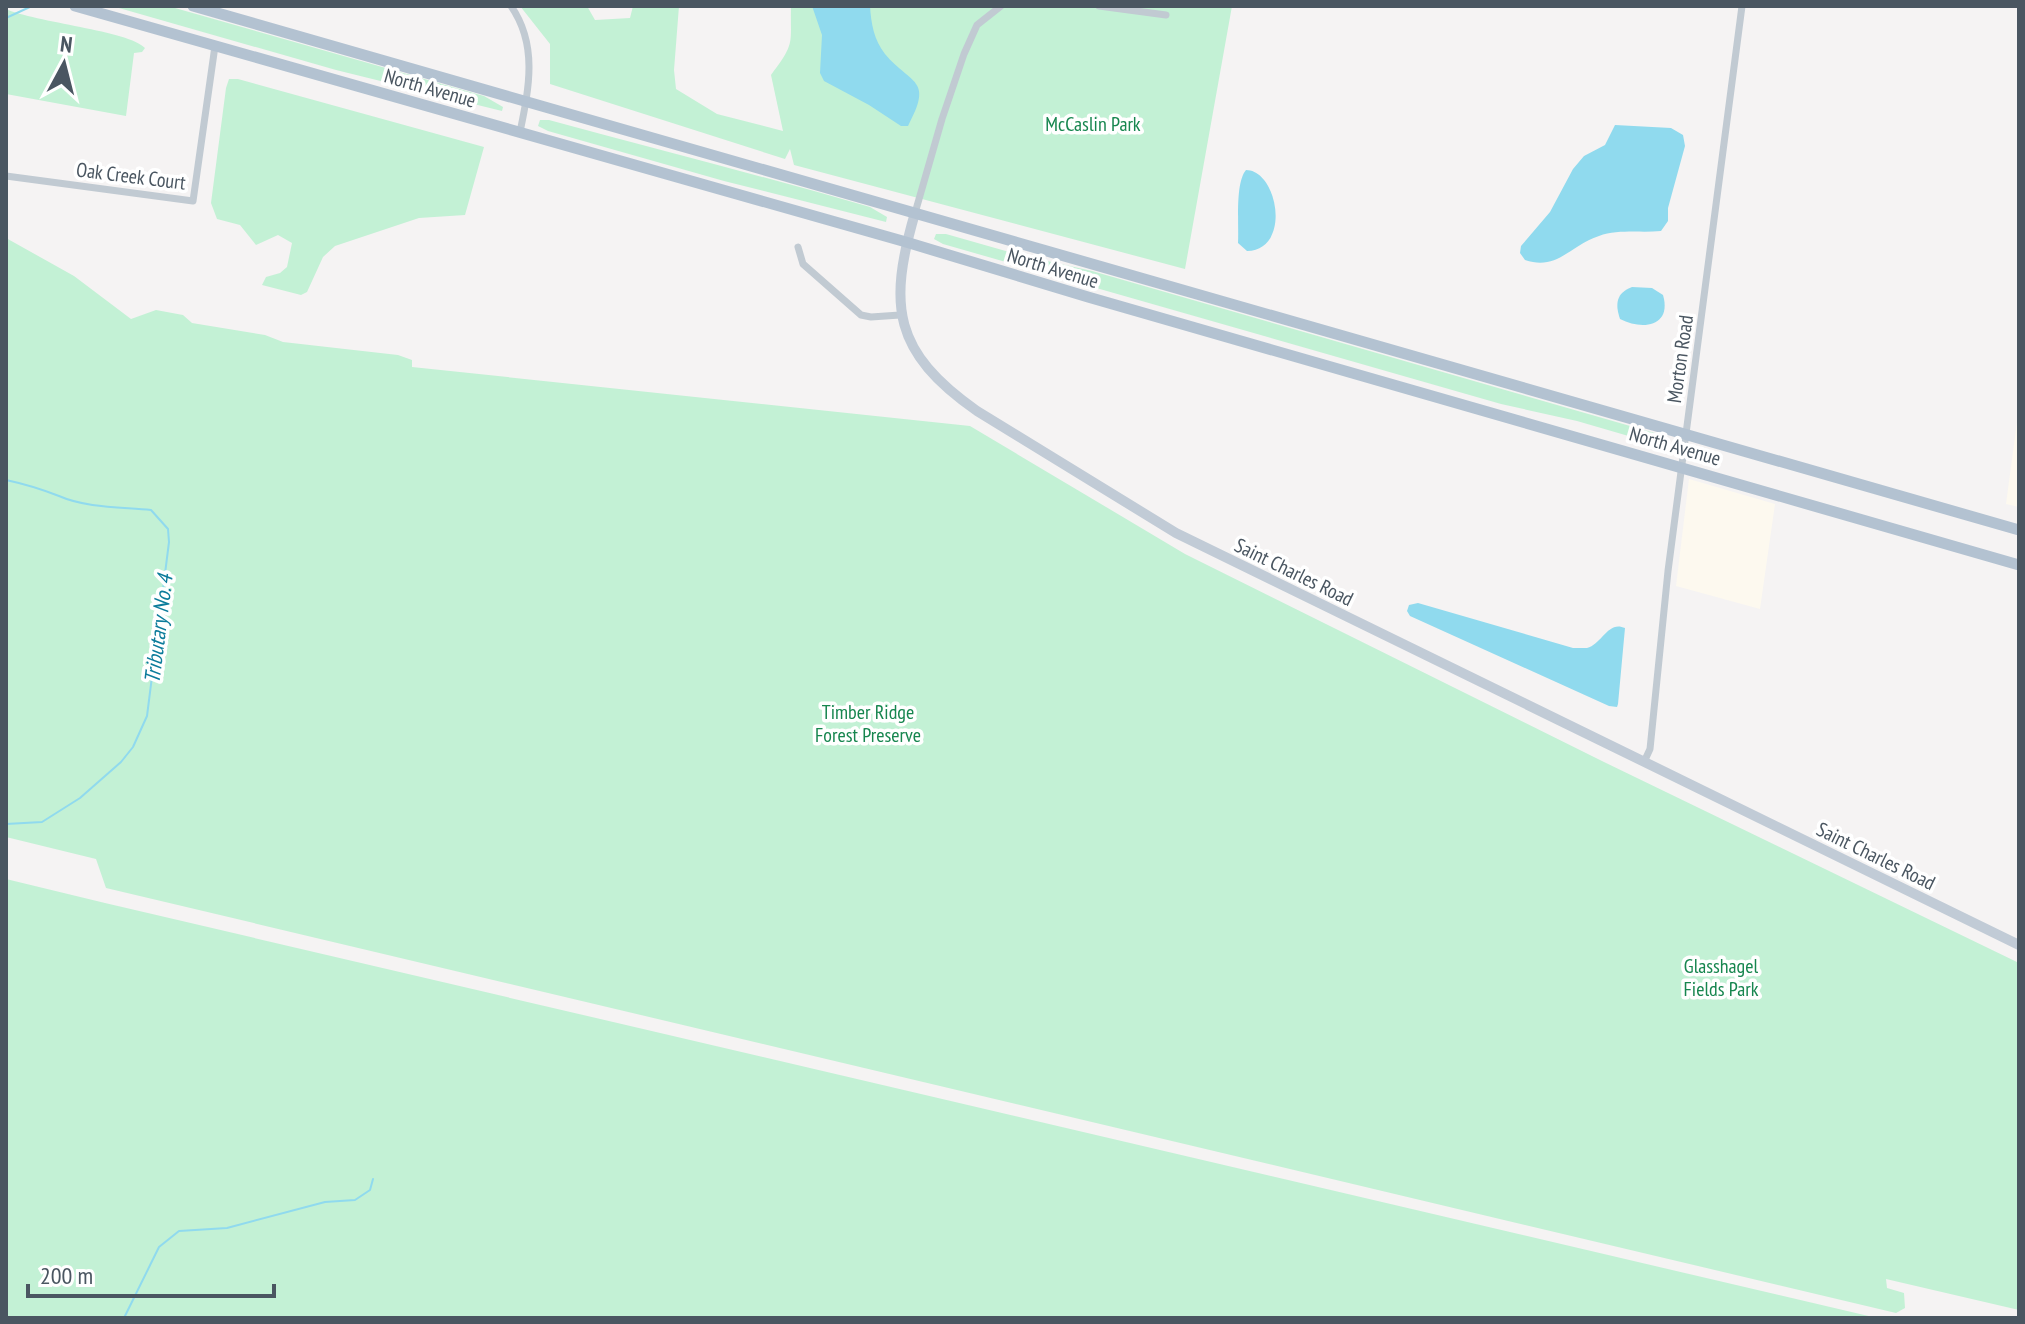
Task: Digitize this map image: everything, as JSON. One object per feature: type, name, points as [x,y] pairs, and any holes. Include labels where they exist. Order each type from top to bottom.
[{"type":"main road","name":"North Avenue","points":[[75,6],[906,242],[2019,565]]},
{"type":"main road","name":"North Avenue","points":[[193,6],[2019,530]]},
{"type":"street","points":[[511,6],[527,36],[529,52],[526,101],[520,132]]},
{"type":"street","name":"Saint Charles Road","points":[[1001,6],[977,25],[964,54],[906,242],[899,278],[900,315],[918,355],[950,391],[1015,436],[1176,533],[2019,945]]},
{"type":"street","points":[[1099,6],[1166,15]]},
{"type":"street","name":"Morton Road","points":[[1644,762],[1650,749],[1668,571],[1742,6]]},
{"type":"street","name":"Oak Creek Court","points":[[6,176],[193,201],[215,46]]},
{"type":"street","points":[[798,247],[803,264],[861,315],[900,315]]},
{"type":"shaded area","points":[[2019,407],[2019,507],[2006,504]]},
{"type":"shaded area","points":[[1689,479],[1775,504],[1760,609],[1676,586]]},
{"type":"green space","points":[[112,6],[168,6],[484,96],[503,107],[502,111],[336,70]]},
{"type":"green space","name":"McCaslin Park","points":[[520,6],[587,6],[595,20],[630,18],[633,6],[679,6],[674,70],[676,89],[717,114],[783,131],[771,75],[788,49],[791,6],[1232,6],[1185,269],[794,165],[790,149],[785,159],[550,84],[550,44]]},
{"type":"green space","points":[[6,9],[121,37],[145,48],[142,52],[134,53],[126,116],[6,94]]},
{"type":"green space","points":[[229,79],[484,147],[465,215],[419,218],[335,246],[323,257],[307,292],[301,295],[262,285],[266,277],[280,273],[287,267],[292,243],[278,235],[256,245],[240,225],[217,219],[211,203]]},
{"type":"green space","points":[[540,120],[870,207],[887,217],[886,222],[724,181],[548,131],[538,126]]},
{"type":"green space","points":[[936,234],[1092,271],[1658,434],[1668,440],[1667,445],[1501,404],[943,244],[934,239]]},
{"type":"green space","name":"Timber Ridge Forest Preserve","points":[[6,238],[74,276],[131,319],[156,310],[183,315],[192,323],[265,335],[283,342],[398,355],[412,360],[412,367],[970,426],[1185,554],[2019,963],[2019,1310],[1886,1279],[1887,1288],[1904,1293],[1905,1308],[1896,1313],[106,888],[96,859],[6,837]]},
{"type":"green space","points":[[6,879],[105,903],[1877,1318],[6,1318]]},
{"type":"water","points":[[812,6],[870,6],[881,49],[919,90],[916,110],[908,126],[901,126],[824,81],[820,73],[822,35]]},
{"type":"water","points":[[1615,125],[1671,128],[1683,135],[1685,146],[1668,208],[1668,221],[1661,231],[1606,234],[1555,260],[1525,260],[1520,253],[1521,246],[1550,212],[1573,169],[1584,156],[1605,145]]},
{"type":"water","points":[[1246,170],[1257,173],[1266,183],[1275,210],[1275,225],[1270,238],[1261,247],[1247,251],[1238,243],[1240,184]]},
{"type":"water","points":[[1632,287],[1652,288],[1663,295],[1663,314],[1654,323],[1638,325],[1620,319],[1618,300],[1623,292]]},
{"type":"water","points":[[1418,603],[1573,648],[1587,648],[1614,627],[1625,628],[1617,707],[1410,616],[1407,611],[1409,605]]},
{"type":"waterway","name":"Tributary No. 4","points":[[6,18],[32,6]]},
{"type":"waterway","name":"Tributary No. 4","points":[[6,480],[81,503],[151,510],[168,529],[169,542],[147,716],[133,747],[121,762],[80,798],[42,822],[6,824]]},
{"type":"waterway","points":[[124,1318],[159,1247],[179,1231],[227,1228],[325,1202],[355,1200],[370,1190],[373,1179]]},
{"type":"park label","name":"Glasshagel Fields Park","points":[[1721,978]]}]
